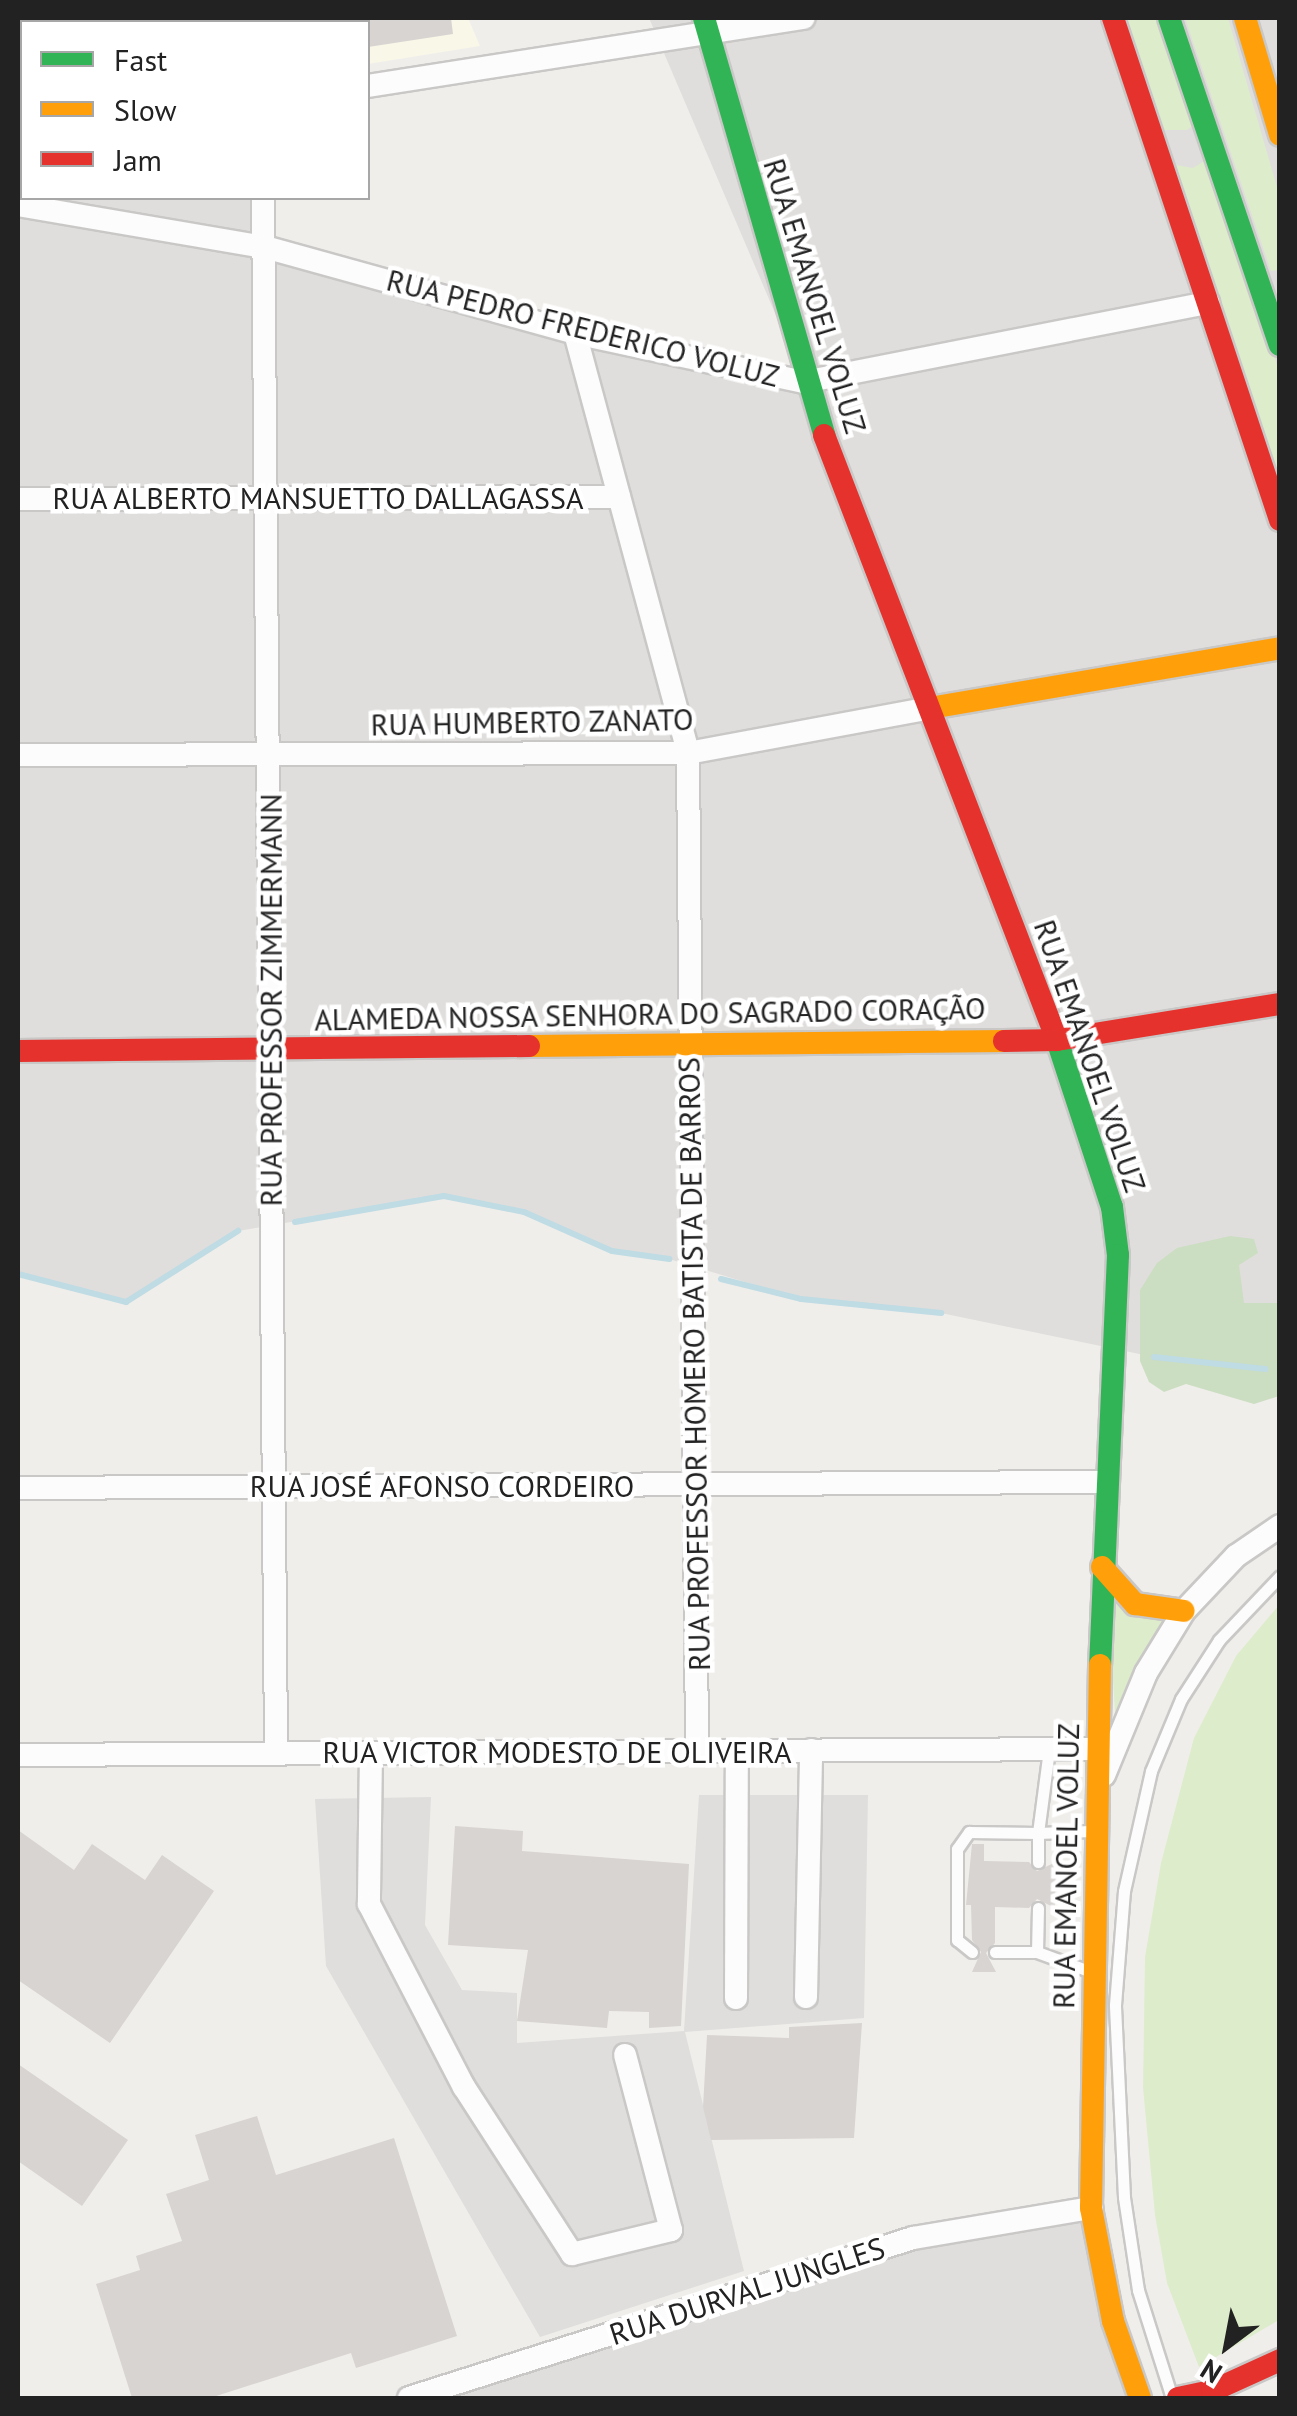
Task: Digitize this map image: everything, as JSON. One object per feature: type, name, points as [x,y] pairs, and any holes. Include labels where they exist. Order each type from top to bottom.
[{"type":"main road","points":[[1113,18],[1280,520]]},
{"type":"main road","points":[[1169,18],[1208,132],[1271,292],[1280,345]]},
{"type":"main road","points":[[1245,18],[1280,136]]},
{"type":"main road","name":"RUA EMANOEL VOLUZ","points":[[706,24],[804,382],[1057,1040],[1112,1207],[1116,1239],[1094,1802],[1091,2208],[1113,2321],[1140,2398]]},
{"type":"main road","points":[[1152,132],[1186,145],[1208,132]]},
{"type":"main road","name":"RUA HUMBERTO ZANATO","points":[[930,708],[1280,648]]},
{"type":"main road","name":"ALAMEDA NOSSA SENHORA DO SAGRADO CORAÇÃO","points":[[18,1051],[1057,1040],[1280,1004]]},
{"type":"main road","points":[[1102,1566],[1135,1604],[1184,1611]]},
{"type":"main road","points":[[1175,2398],[1212,2391],[1280,2360]]},
{"type":"street","points":[[370,86],[706,24],[804,18]]},
{"type":"street","name":"RUA PROFESSOR ZIMMERMANN","points":[[262,200],[266,247],[276,1754]]},
{"type":"street","name":"RUA PEDRO FREDERICO VOLUZ","points":[[18,204],[266,247],[574,333],[804,382],[1208,303]]},
{"type":"street","name":"RUA PROFESSOR HOMERO BATISTA DE BARROS","points":[[574,333],[688,753],[698,1751]]},
{"type":"street","name":"RUA ALBERTO MANSUETTO DALLAGASSA","points":[[18,499],[619,497]]},
{"type":"street","name":"RUA HUMBERTO ZANATO","points":[[18,756],[688,753],[930,708]]},
{"type":"street","name":"RUA JOSÉ AFONSO CORDEIRO","points":[[18,1488],[1106,1482]]},
{"type":"street","points":[[1094,1802],[1146,1673],[1184,1611],[1236,1556],[1280,1526]]},
{"type":"street","name":"RUA VICTOR MODESTO DE OLIVEIRA","points":[[18,1755],[1096,1748]]},
{"type":"street","points":[[806,1997],[812,1750]]},
{"type":"street","points":[[736,1998],[737,1751]]},
{"type":"street","points":[[371,1753],[369,1904],[464,2087],[572,2254],[672,2230],[625,2055]]},
{"type":"street","name":"RUA DURVAL JUNGLES","points":[[409,2398],[913,2238],[1091,2208]]},
{"type":"lane","points":[[1175,2398],[1138,2290],[1124,2197],[1114,2005],[1124,1891],[1151,1771],[1181,1699],[1219,1640],[1280,1576]]},
{"type":"lane","points":[[1038,1862],[1048,1749]]},
{"type":"lane","points":[[972,1952],[956,1940],[962,1839],[969,1832],[1096,1831]]},
{"type":"lane","points":[[1037,1952],[1038,1908]]},
{"type":"lane","points":[[995,1952],[1037,1952],[1094,1974]]},
{"type":"shaded area","points":[[248,18],[468,18],[480,46],[370,64],[370,20]]},
{"type":"shaded area","points":[[649,18],[1279,18],[1279,1358],[1154,1357],[941,1313],[801,1299],[669,1259],[612,1251],[524,1212],[444,1196],[238,1231],[126,1302],[18,1274],[18,63],[20,200],[263,200],[266,247],[804,381]]},
{"type":"shaded area","points":[[699,1795],[868,1795],[864,2018],[685,2032],[744,2271],[540,2337],[326,1966],[315,1799],[431,1797],[425,1925],[462,1990],[517,1993],[517,2043],[684,2031]]},
{"type":"shaded area","points":[[1091,2208],[1140,2398],[409,2398],[913,2238]]},
{"type":"green space","points":[[1122,18],[1158,18],[1194,125],[1187,130],[1163,130]]},
{"type":"green space","points":[[1185,18],[1228,18],[1279,194],[1279,270],[1271,271]]},
{"type":"green space","points":[[1209,158],[1279,371],[1279,491],[1176,165],[1193,168]]},
{"type":"green space","points":[[1230,1236],[1254,1239],[1258,1253],[1239,1265],[1244,1303],[1279,1303],[1279,1396],[1254,1404],[1186,1384],[1164,1392],[1149,1382],[1140,1361],[1140,1290],[1157,1263],[1177,1248]]},
{"type":"green space","points":[[1107,1587],[1169,1621],[1116,1727]]},
{"type":"green space","points":[[1279,1605],[1279,2320],[1199,2367],[1167,2283],[1155,2215],[1143,2088],[1145,1957],[1161,1863],[1194,1738],[1236,1656]]},
{"type":"building","points":[[451,18],[453,34],[370,47],[368,20]]},
{"type":"building","points":[[455,1826],[523,1831],[522,1851],[689,1864],[681,2026],[649,2028],[649,2012],[609,2011],[607,2028],[517,2021],[528,1950],[448,1945]]},
{"type":"building","points":[[18,1830],[74,1870],[92,1844],[145,1880],[162,1855],[214,1891],[110,2043],[18,1980]]},
{"type":"building","points":[[972,1844],[984,1844],[984,1861],[1029,1862],[1037,1871],[1056,1862],[1055,1908],[1037,1899],[1029,1908],[995,1907],[995,1943],[986,1953],[996,1972],[972,1972],[981,1952],[972,1940],[971,1905],[966,1905]]},
{"type":"building","points":[[862,2023],[854,2138],[711,2140],[703,2107],[707,2035],[789,2038],[789,2027]]},
{"type":"building","points":[[18,2064],[128,2140],[82,2206],[18,2161]]},
{"type":"building","points":[[257,2116],[276,2175],[394,2138],[457,2336],[356,2368],[351,2353],[210,2398],[132,2398],[96,2284],[140,2270],[136,2256],[182,2241],[166,2194],[209,2180],[195,2135]]},
{"type":"waterway","points":[[295,1222],[444,1196],[524,1212],[612,1251],[669,1259]]},
{"type":"waterway","points":[[18,1274],[126,1302],[238,1231]]},
{"type":"waterway","points":[[721,1279],[801,1299],[941,1313]]},
{"type":"waterway","points":[[1154,1357],[1265,1369]]},
{"type":"traffic: fast","points":[[704,18],[824,435]]},
{"type":"traffic: fast","points":[[1169,18],[1280,345]]},
{"type":"traffic: fast","points":[[1057,1040],[1112,1207],[1118,1255],[1100,1665]]},
{"type":"traffic: slow","points":[[1245,18],[1280,135]]},
{"type":"traffic: slow","points":[[930,708],[1280,648]]},
{"type":"traffic: slow","points":[[529,1046],[1004,1041]]},
{"type":"traffic: slow","points":[[1102,1567],[1135,1604],[1184,1611]]},
{"type":"traffic: slow","points":[[1100,1665],[1091,2208],[1113,2321],[1140,2398]]},
{"type":"traffic: jam","points":[[1113,18],[1280,520]]},
{"type":"traffic: jam","points":[[824,435],[1057,1040]]},
{"type":"traffic: jam","points":[[1004,1041],[1057,1040],[1280,1004]]},
{"type":"traffic: jam","points":[[18,1051],[529,1046]]},
{"type":"traffic: jam","points":[[1178,2398],[1212,2391],[1280,2360]]}]
